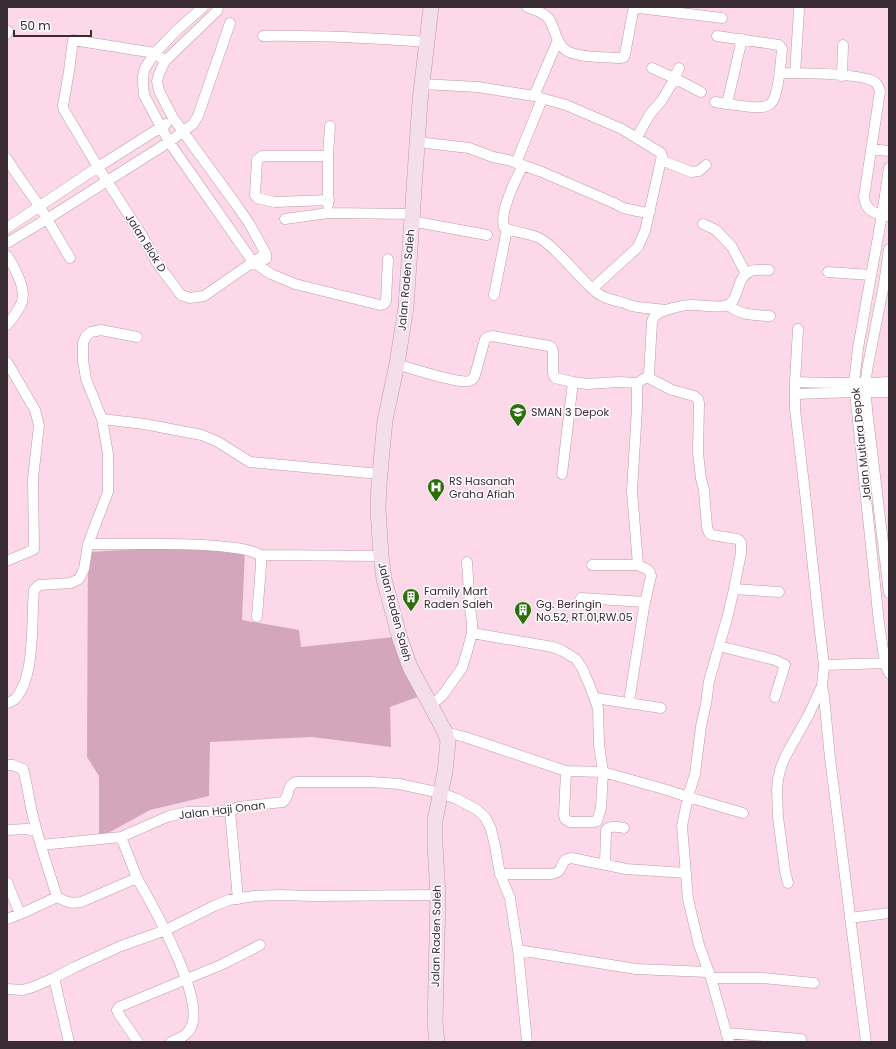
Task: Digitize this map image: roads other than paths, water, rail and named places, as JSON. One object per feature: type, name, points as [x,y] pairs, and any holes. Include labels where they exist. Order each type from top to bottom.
[{"type":"street","points":[[203,7],[177,30],[155,53],[143,76],[144,95],[169,142],[253,262],[271,274],[295,284],[380,305],[384,304],[386,301],[388,259]]},
{"type":"street","name":"Jalan Raden Saleh","points":[[431,7],[417,142],[406,307],[385,420],[378,509],[384,579],[403,646],[410,667],[445,732],[448,741],[441,793],[435,820],[438,895],[435,1023],[437,1042]]},
{"type":"street","points":[[527,7],[543,10],[549,18],[559,43],[568,52],[580,56],[624,57],[633,11],[635,8],[722,18]]},
{"type":"street","points":[[216,8],[165,61],[157,82],[159,91],[172,118],[249,223],[266,254],[266,271]]},
{"type":"street","points":[[795,73],[799,10]]},
{"type":"street","points":[[7,243],[169,142],[193,124],[198,116],[230,23]]},
{"type":"street","points":[[263,36],[296,35],[364,37],[427,42]]},
{"type":"street","points":[[715,102],[762,108],[773,101],[780,73],[782,49],[779,45],[717,36]]},
{"type":"street","name":"Jalan Blok D","points":[[155,53],[73,40],[63,105],[64,110],[98,167],[143,237],[157,263],[181,295],[190,298],[204,296],[253,262]]},
{"type":"street","points":[[558,40],[538,97],[502,223],[507,229],[522,232],[542,239],[558,252],[592,289],[603,297],[634,306],[668,310]]},
{"type":"street","points":[[727,104],[742,40]]},
{"type":"street","points":[[842,76],[843,45]]},
{"type":"street","points":[[155,53],[165,61]]},
{"type":"street","points":[[652,68],[701,92]]},
{"type":"street","points":[[637,137],[650,114],[662,100],[679,68]]},
{"type":"street","points":[[780,73],[858,77],[872,80],[877,84],[880,91],[864,197],[867,207],[870,210],[886,215]]},
{"type":"street","points":[[422,84],[478,87],[538,97],[566,106],[622,129],[637,137],[661,157],[691,172],[699,171],[706,165]]},
{"type":"street","points":[[7,228],[161,127],[172,118]]},
{"type":"street","points":[[328,213],[328,156],[330,126]]},
{"type":"street","points":[[417,142],[469,148],[548,175],[623,208],[647,213],[650,212]]},
{"type":"street","points":[[871,148],[889,151]]},
{"type":"street","points":[[328,156],[262,156],[258,160],[255,195],[257,198],[275,202],[329,200]]},
{"type":"street","points":[[592,289],[638,247],[645,231],[650,212],[661,157]]},
{"type":"street","points":[[7,159],[40,207],[70,258]]},
{"type":"street","name":"Jalan Mutiara Depok","points":[[888,667],[879,623],[855,387],[858,348],[871,275],[886,215],[889,168]]},
{"type":"street","points":[[285,219],[328,213],[412,217],[487,235]]},
{"type":"street","points":[[703,224],[716,230],[732,247],[746,274]]},
{"type":"street","points":[[494,294],[507,229]]},
{"type":"street","name":"Jalan Mutiara Depok","points":[[889,249],[885,297],[871,350],[866,388],[866,409],[889,593]]},
{"type":"street","points":[[253,262],[266,254]]},
{"type":"street","points":[[7,256],[23,286],[23,299],[20,307],[7,325]]},
{"type":"street","points":[[396,364],[452,380],[467,382],[473,379],[485,340],[492,336],[549,346],[553,351],[553,373],[555,378],[587,384],[619,382],[637,383],[649,374],[653,318],[656,315],[690,304],[718,307],[728,305],[732,302],[742,278],[746,274],[750,271],[769,270]]},
{"type":"street","points":[[828,272],[871,275]]},
{"type":"street","points":[[728,305],[740,313],[770,316]]},
{"type":"street","points":[[798,329],[794,382],[794,409],[824,665],[822,686],[830,758],[866,1042]]},
{"type":"street","points":[[7,703],[14,700],[22,690],[26,675],[30,657],[34,590],[39,585],[71,583],[79,579],[84,569],[88,544],[108,492],[108,454],[102,420],[86,379],[83,360],[84,339],[88,334],[96,330],[137,337]]},
{"type":"street","points":[[7,362],[35,410],[39,425],[33,478],[34,549],[9,560]]},
{"type":"street","points":[[647,377],[672,390],[694,396],[698,399],[698,453],[701,479],[704,490],[707,527],[709,533],[712,535],[737,539],[741,543],[741,553],[734,589],[709,681],[701,726],[695,774],[688,797],[682,826],[688,899],[699,945],[710,975],[728,1038],[801,1039]]},
{"type":"street","points":[[562,474],[573,382]]},
{"type":"street","points":[[794,382],[866,388],[889,392]]},
{"type":"street","points":[[866,388],[889,382]]},
{"type":"street","points":[[637,383],[632,491],[638,565]]},
{"type":"street","points":[[795,394],[855,387]]},
{"type":"street","points":[[102,420],[144,424],[202,435],[218,442],[250,462],[380,474]]},
{"type":"street","points":[[88,544],[207,544],[248,550],[260,555],[381,556]]},
{"type":"street","points":[[257,617],[261,565],[260,555]]},
{"type":"street","points":[[430,706],[442,696],[462,668],[467,652],[472,632],[467,562]]},
{"type":"street","points":[[592,565],[638,565],[650,572],[651,576],[645,602],[630,696]]},
{"type":"street","points":[[734,589],[779,592]]},
{"type":"street","points":[[581,598],[645,602]]},
{"type":"street","points":[[472,632],[553,647],[576,659],[582,668],[598,708],[599,745],[603,772],[601,808],[597,821],[570,822],[565,819],[566,771]]},
{"type":"street","points":[[719,646],[775,660],[785,665],[775,697]]},
{"type":"street","points":[[824,665],[888,667]]},
{"type":"street","points":[[788,883],[778,817],[778,779],[785,757],[808,716],[822,686]]},
{"type":"street","points":[[595,698],[661,708]]},
{"type":"street","points":[[445,732],[465,737],[566,771],[603,772],[743,813]]},
{"type":"street","points":[[7,765],[13,765],[22,769],[27,783],[30,808],[36,831],[57,897],[66,902],[81,902],[137,878]]},
{"type":"street","name":"Jalan Haji Onan","points":[[41,844],[121,837],[170,816],[187,812],[230,811],[238,807],[283,802],[286,801],[289,787],[291,784],[296,782],[371,782],[399,784],[441,793]]},
{"type":"street","points":[[441,793],[458,799],[476,810],[485,817],[491,829],[500,874],[510,898],[518,950],[527,1042]]},
{"type":"street","points":[[230,811],[238,899]]},
{"type":"street","points":[[605,866],[606,830],[611,827],[624,828]]},
{"type":"street","points":[[7,830],[27,829],[36,831]]},
{"type":"street","points":[[121,837],[137,878],[166,930],[191,994],[194,1015],[192,1025],[187,1034],[171,1042]]},
{"type":"street","points":[[500,874],[557,873],[560,871],[564,861],[571,858],[626,869],[686,873]]},
{"type":"street","points":[[7,882],[20,914]]},
{"type":"street","points":[[7,989],[23,990],[54,978],[75,966],[121,946],[166,930],[229,900],[279,895],[438,895]]},
{"type":"street","points":[[7,919],[57,897]]},
{"type":"street","points":[[850,918],[889,913]]},
{"type":"street","points":[[138,1042],[118,1013],[117,1009],[223,964],[260,945]]},
{"type":"street","points":[[518,950],[636,969],[814,983]]},
{"type":"street","points":[[54,978],[66,1041]]},
{"type":"place","name":"SMAN 3 Depok","points":[[518,427]]},
{"type":"place","name":"RS Hasanah Graha Afiah","points":[[436,502]]},
{"type":"place","name":"Family Mart Raden Saleh","points":[[411,612]]},
{"type":"place","name":"Gg. Beringin No.52, RT.01,RW.05","points":[[523,625]]}]
